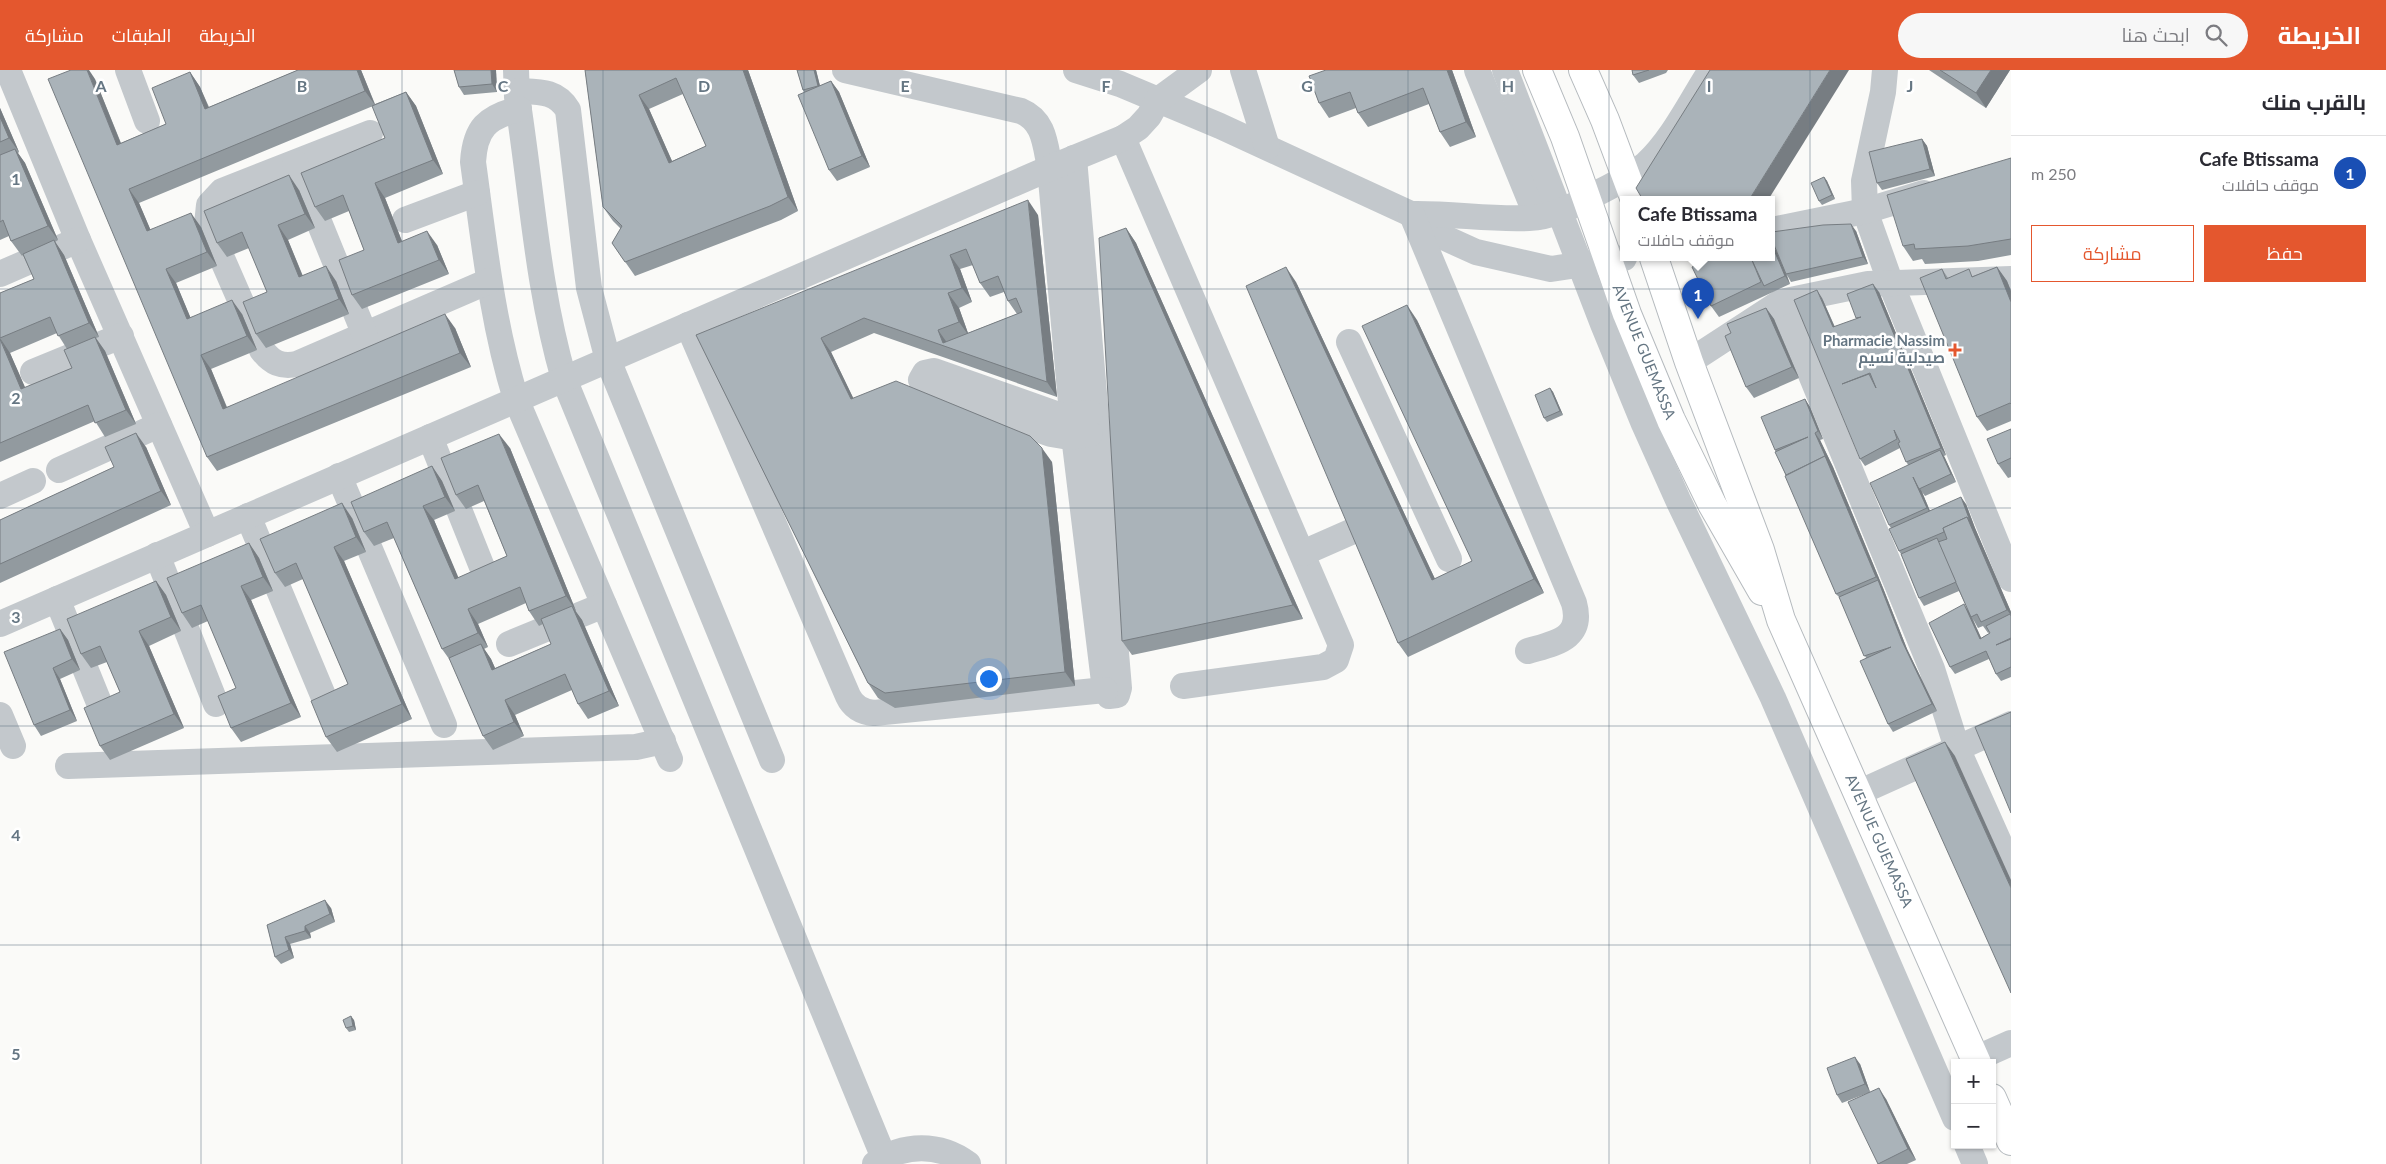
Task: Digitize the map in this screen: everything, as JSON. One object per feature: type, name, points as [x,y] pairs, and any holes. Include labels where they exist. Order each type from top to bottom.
[{"type":"main road","name":"AVENUE GUEMASSA","points":[[1537,70],[1565,137],[1587,199],[1616,259],[1627,314],[1671,420],[1735,546],[1781,620]]},
{"type":"main road","points":[[1583,70],[1631,189]]},
{"type":"main road","name":"AVENUE GUEMASSA","points":[[1655,261],[1688,362],[1760,550],[1781,620],[1975,1059]]},
{"type":"main road","points":[[1995,1104],[2011,1141]]},
{"type":"street","points":[[8,70],[78,240],[208,534]]},
{"type":"street","points":[[128,70],[147,121]]},
{"type":"street","points":[[845,70],[1030,115],[1037,121],[1042,131],[1050,168],[1085,424]]},
{"type":"street","points":[[1078,70],[1158,100],[1267,148],[1411,214],[1443,237],[1476,252],[1551,268],[1616,259]]},
{"type":"street","points":[[0,624],[1050,168],[1124,138],[1138,128],[1149,116],[1158,100],[1199,70]]},
{"type":"street","points":[[1243,70],[1267,148]]},
{"type":"street","points":[[1477,70],[1549,215],[1580,265],[1644,424],[1682,508],[1770,689],[1951,1109]]},
{"type":"street","points":[[1505,70],[1549,215]]},
{"type":"street","points":[[1411,214],[1446,213],[1506,219],[1549,215],[1587,199],[1631,189],[1660,149],[1711,70]]},
{"type":"street","points":[[1885,70],[1883,92],[1864,181],[1865,211],[1891,284],[2011,579]]},
{"type":"street","points":[[68,766],[636,747],[666,750],[516,399],[503,352],[489,281],[473,162],[477,139],[482,129],[499,114],[517,90]]},
{"type":"street","points":[[517,90],[553,95],[560,98],[568,110],[589,288],[608,360],[772,760]]},
{"type":"street","points":[[517,90],[540,273],[554,343],[564,379],[879,1161],[902,1150],[921,1148],[940,1150],[959,1157],[968,1164]]},
{"type":"street","points":[[370,133],[216,195],[207,211],[207,224],[262,350],[268,358],[277,364],[297,364],[489,281]]},
{"type":"street","points":[[1124,138],[1341,645],[1336,660],[1323,667],[1183,686]]},
{"type":"street","points":[[16,161],[41,151]]},
{"type":"street","points":[[688,325],[844,687],[855,706],[866,712],[874,713],[1105,690],[1085,424],[1074,158]]},
{"type":"street","points":[[295,162],[365,335]]},
{"type":"street","points":[[1775,229],[1865,211],[1946,186]]},
{"type":"street","points":[[405,220],[477,193]]},
{"type":"street","points":[[1411,214],[1574,603],[1576,621],[1567,637],[1560,642],[1528,651]]},
{"type":"street","points":[[0,274],[78,240]]},
{"type":"street","points":[[1688,362],[1781,302],[1868,284],[2011,279]]},
{"type":"street","points":[[1781,302],[1932,669],[1957,748],[2011,869]]},
{"type":"street","points":[[33,372],[121,336]]},
{"type":"street","points":[[1349,342],[1413,505],[1450,559]]},
{"type":"street","points":[[934,371],[1085,424],[1051,434],[927,391],[921,380],[925,373],[934,371]]},
{"type":"street","points":[[59,470],[159,425]]},
{"type":"street","points":[[430,437],[482,567]]},
{"type":"street","points":[[339,476],[444,725]]},
{"type":"street","points":[[0,496],[34,481]]},
{"type":"street","points":[[248,516],[325,700]]},
{"type":"street","points":[[1303,553],[1353,531]]},
{"type":"street","points":[[157,555],[216,704]]},
{"type":"street","points":[[57,599],[100,706]]},
{"type":"street","points":[[509,644],[604,605]]},
{"type":"street","points":[[0,715],[13,746]]},
{"type":"street","points":[[1858,793],[2011,724]]},
{"type":"street","points":[[1980,1059],[2011,1043]]},
{"type":"street","points":[[1969,1149],[1975,1164]]},
{"type":"building","points":[[71,70],[87,70],[117,145],[166,124],[152,88],[190,72],[205,109],[298,70],[357,70],[365,91],[129,189],[147,231],[191,213],[207,252],[166,269],[187,319],[232,300],[247,336],[201,355],[223,409],[445,314],[460,353],[207,457],[48,79]]},
{"type":"building","points":[[454,70],[491,70],[492,84],[459,87]]},
{"type":"building","points":[[585,70],[743,70],[788,197],[770,206],[625,262],[612,243],[622,226],[603,207]],"holes":[[[676,78],[706,146],[669,163],[639,95]]]},
{"type":"building","points":[[797,70],[814,70],[818,86],[803,90]]},
{"type":"building","points":[[1326,70],[1447,70],[1466,122],[1440,132],[1423,88],[1358,113],[1350,92],[1319,103],[1309,76]]},
{"type":"building","points":[[1632,70],[1649,70],[1633,75]]},
{"type":"building","points":[[1710,70],[1830,70],[1751,196],[1641,196],[1636,188]]},
{"type":"building","points":[[1940,70],[1991,70],[1976,93]]},
{"type":"building","points":[[831,81],[862,156],[829,170],[798,95]]},
{"type":"building","points":[[406,92],[433,160],[375,183],[398,243],[427,231],[439,260],[352,295],[339,260],[364,250],[343,195],[315,207],[301,173],[385,138],[372,106]]},
{"type":"building","points":[[0,117],[9,138],[0,142]]},
{"type":"building","points":[[1922,139],[1930,169],[1877,183],[1869,152]]},
{"type":"building","points":[[15,149],[48,226],[11,241],[3,220],[0,222],[0,155]]},
{"type":"building","points":[[2011,158],[2011,239],[1968,246],[1915,249],[1914,244],[1903,246],[1887,195]]},
{"type":"building","points":[[289,175],[305,214],[278,225],[299,277],[326,266],[339,299],[256,334],[243,302],[267,292],[242,232],[217,243],[204,211]]},
{"type":"building","points":[[1824,177],[1832,195],[1819,201],[1811,183]]},
{"type":"building","points":[[1028,200],[1047,382],[864,318],[821,338],[851,399],[896,381],[1030,436],[1042,448],[1065,672],[885,693],[868,683],[696,335]],"holes":[[[966,249],[980,283],[998,276],[1008,301],[1016,298],[1022,312],[943,343],[938,330],[959,322],[948,293],[962,288],[950,255]]]},
{"type":"building","points":[[1851,224],[1863,257],[1786,274],[1775,247],[1775,232],[1823,225]]},
{"type":"building","points":[[1126,228],[1293,605],[1122,641],[1099,238]]},
{"type":"building","points":[[54,240],[89,323],[58,336],[50,317],[0,338],[0,293],[34,279],[23,254]]},
{"type":"building","points":[[1775,252],[1785,276],[1764,286],[1752,261],[1775,261]]},
{"type":"building","points":[[1704,261],[1752,261],[1761,282],[1711,306],[1692,267]]},
{"type":"building","points":[[1286,267],[1432,580],[1472,561],[1362,326],[1407,305],[1534,579],[1398,643],[1246,286]]},
{"type":"building","points":[[1997,267],[2011,302],[2011,404],[1977,417],[1920,278],[1942,269],[1946,279],[1969,269],[1972,277]]},
{"type":"building","points":[[1873,284],[1941,448],[1906,462],[1894,430],[1897,439],[1860,459],[1794,300],[1817,290],[1833,327],[1861,317],[1856,318],[1847,294]],"holes":[[[1870,373],[1876,388],[1869,374],[1842,384]]]},
{"type":"building","points":[[1766,308],[1792,367],[1746,387],[1725,336],[1731,333],[1727,324]]},
{"type":"building","points":[[95,337],[126,410],[95,423],[88,405],[0,443],[0,339],[21,389],[72,368],[64,350]]},
{"type":"building","points":[[1550,388],[1560,411],[1544,418],[1535,395]]},
{"type":"building","points":[[1805,399],[1818,431],[1815,433],[1827,460],[1825,456],[1786,475],[1775,452],[1808,437],[1775,450],[1761,417]]},
{"type":"building","points":[[2011,429],[2011,458],[1998,464],[1987,439]]},
{"type":"building","points":[[136,433],[161,491],[0,564],[0,520],[114,467],[105,447]]},
{"type":"building","points":[[499,434],[566,596],[529,611],[520,587],[468,609],[478,633],[442,649],[387,522],[364,532],[351,502],[432,466],[445,497],[423,506],[455,579],[507,556],[478,485],[456,495],[441,458]]},
{"type":"building","points":[[1940,450],[1951,474],[1919,489],[1913,477],[1927,508],[1889,525],[1870,483]]},
{"type":"building","points":[[1825,456],[1876,577],[1836,594],[1785,476]]},
{"type":"building","points":[[1961,497],[1970,521],[1967,517],[1943,528],[1944,532],[1899,551],[1889,529]]},
{"type":"building","points":[[342,503],[356,537],[334,547],[402,704],[326,737],[311,701],[348,684],[296,563],[275,573],[260,539]]},
{"type":"building","points":[[1967,517],[2007,610],[1981,622],[1977,614],[1971,617],[1938,542],[1947,539],[1943,528]]},
{"type":"building","points":[[1937,538],[1956,582],[1919,598],[1901,554]]},
{"type":"building","points":[[249,543],[263,577],[241,586],[291,703],[231,728],[218,696],[236,688],[201,605],[182,613],[167,578]]},
{"type":"building","points":[[1878,580],[1902,641],[1932,704],[1888,724],[1860,661],[1891,647],[1864,656],[1839,597]]},
{"type":"building","points":[[156,581],[171,617],[139,631],[174,714],[100,746],[84,708],[120,692],[100,646],[81,654],[67,619]]},
{"type":"building","points":[[1964,604],[1980,639],[1990,633],[1986,626],[2010,614],[2011,638],[1996,645],[2011,639],[2011,667],[1996,674],[1986,651],[1950,667],[1929,623]]},
{"type":"building","points":[[572,606],[609,691],[578,704],[565,674],[505,700],[514,722],[483,736],[449,658],[481,644],[492,670],[551,644],[541,619]]},
{"type":"building","points":[[60,629],[72,659],[53,668],[70,710],[34,725],[4,652]]},
{"type":"building","points":[[2011,712],[2011,813],[1975,727]]},
{"type":"building","points":[[1945,742],[2011,888],[2011,993],[1906,759]]},
{"type":"building","points":[[325,900],[330,914],[305,926],[305,931],[285,937],[289,950],[275,957],[267,925]]},
{"type":"building","points":[[351,1016],[353,1026],[346,1028],[343,1020]]},
{"type":"building","points":[[1855,1057],[1865,1084],[1837,1095],[1827,1068]]},
{"type":"building","points":[[1879,1088],[1908,1149],[1878,1164],[1848,1102]]},
{"type":"place","name":"Cafe Btissama","points":[[1698,319]]},
{"type":"place","name":"Pharmacie Nassim صيدلية نسيم","points":[[1955,350]]}]
